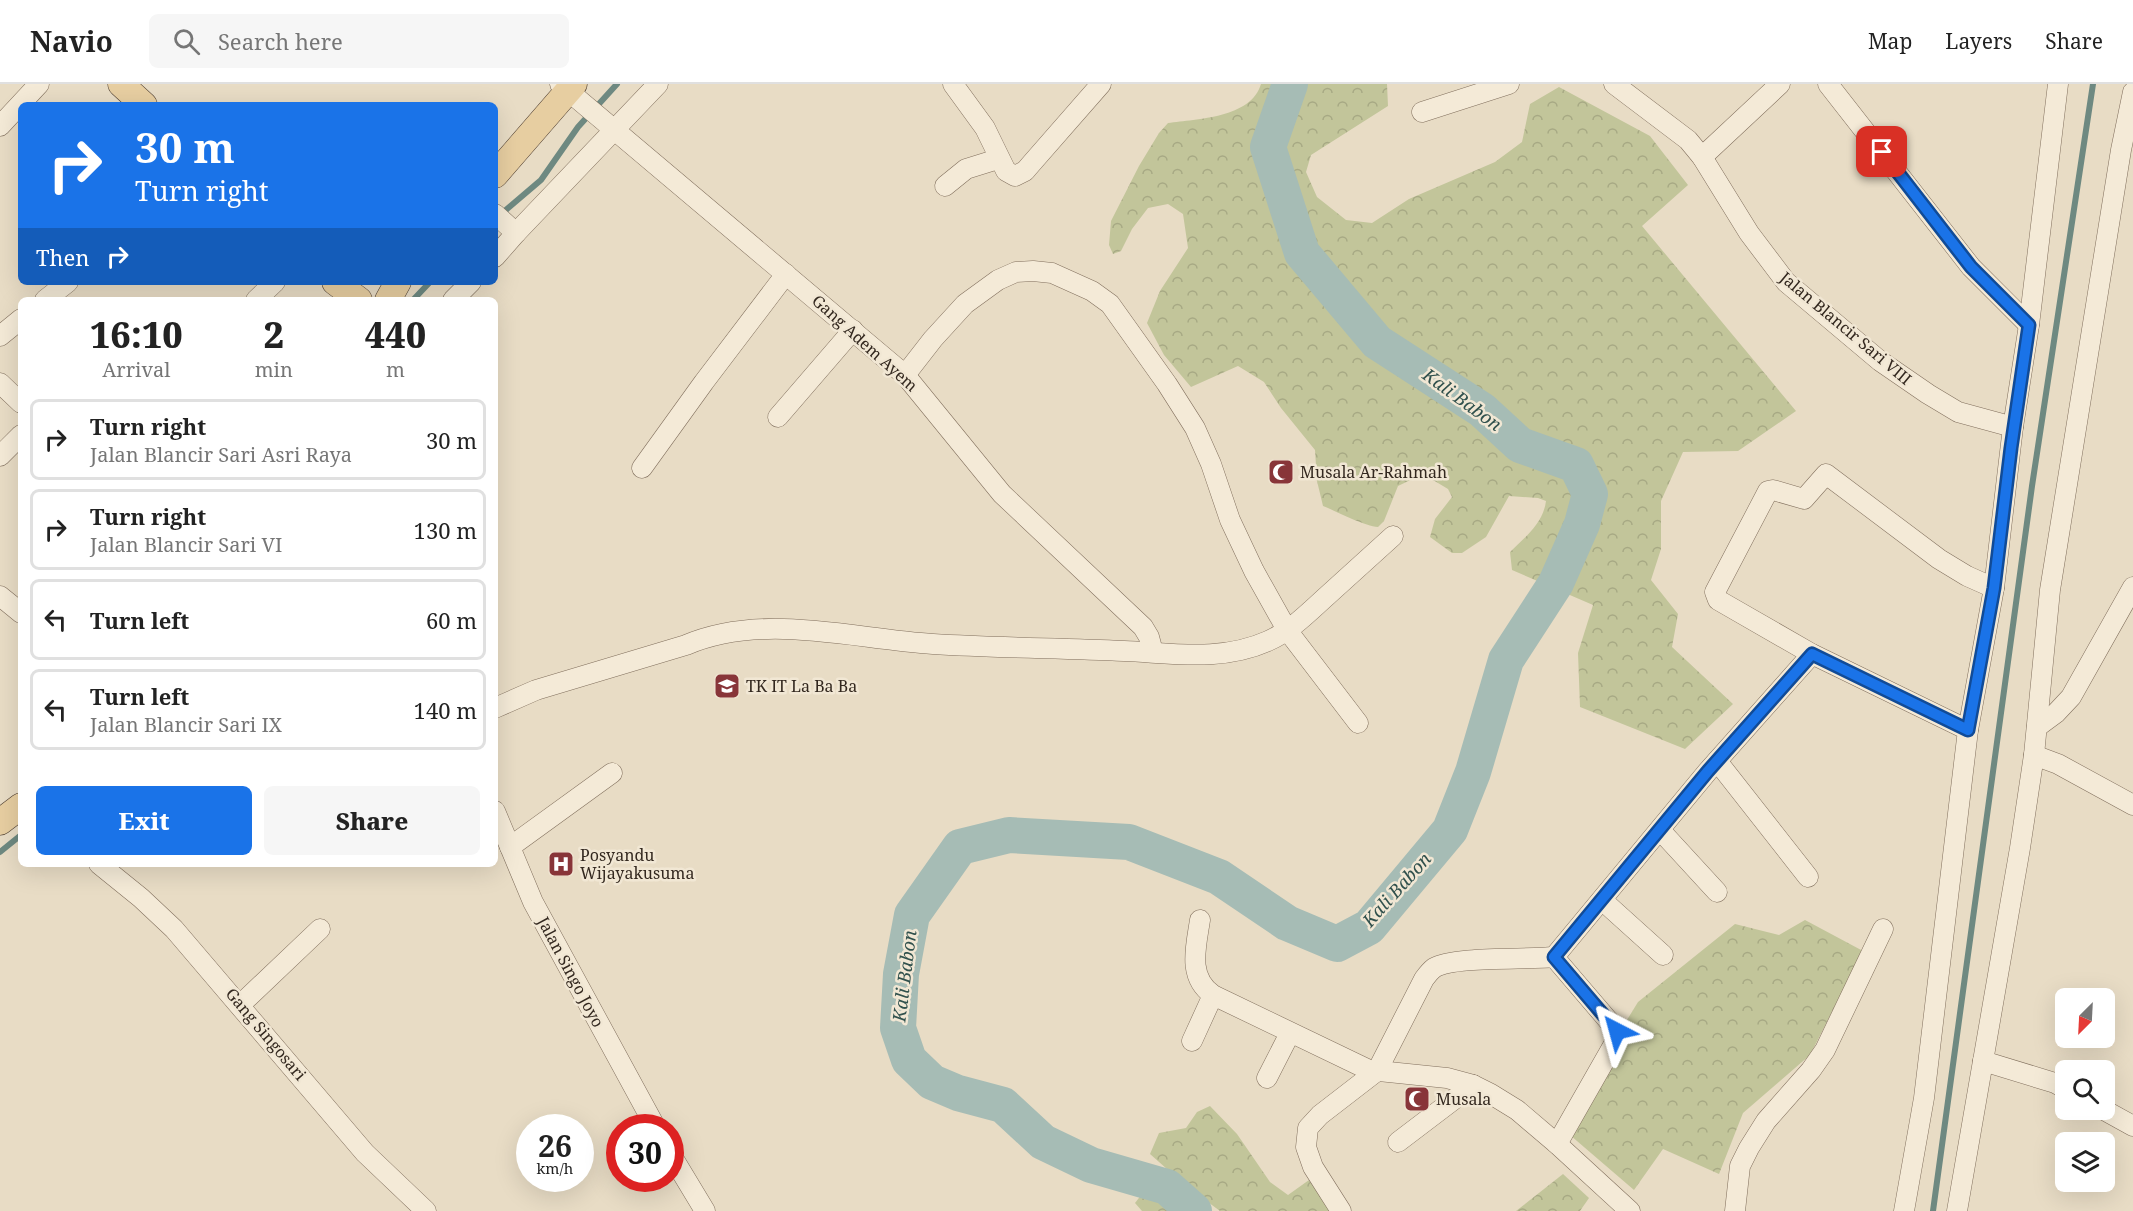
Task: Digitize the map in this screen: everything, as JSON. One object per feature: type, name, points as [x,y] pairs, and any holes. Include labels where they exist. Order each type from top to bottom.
[{"type":"main road","points":[[121,84],[141,102]]},
{"type":"main road","points":[[498,151],[567,88]]},
{"type":"main road","points":[[498,171],[567,88]]},
{"type":"main road","points":[[339,285],[355,297]]},
{"type":"main road","points":[[0,822],[16,798]]},
{"type":"street","points":[[22,102],[39,84]]},
{"type":"street","points":[[498,253],[514,231],[658,84]]},
{"type":"street","points":[[953,84],[985,128],[998,159],[1012,176],[1025,171],[1101,84]]},
{"type":"street","points":[[1422,112],[1509,84]]},
{"type":"street","name":"Jalan Blancir Sari VIII","points":[[1614,84],[1688,140],[1702,157],[1749,233],[1786,282],[1881,361],[1928,394],[1958,412],[2013,427]]},
{"type":"street","points":[[1702,157],[1780,84]]},
{"type":"street","points":[[1828,84],[1971,267],[2029,325]]},
{"type":"street","points":[[1904,1211],[1924,1098],[1968,730],[1994,588],[2058,84]]},
{"type":"street","name":"Gang Adem Ayem","points":[[567,88],[612,129],[905,375],[1002,494],[1143,627],[1149,637],[1153,652]]},
{"type":"street","points":[[1956,1211],[2020,848],[2034,755],[2050,590],[2121,150],[2133,92]]},
{"type":"street","points":[[0,126],[18,107]]},
{"type":"street","points":[[945,186],[966,169],[998,159]]},
{"type":"street","points":[[498,217],[514,231]]},
{"type":"street","points":[[905,375],[933,339],[965,304],[998,280],[1016,272],[1052,273],[1092,291],[1110,304],[1195,428],[1230,520],[1254,571],[1287,630],[1358,723]]},
{"type":"street","points":[[642,468],[786,274]]},
{"type":"street","points":[[49,297],[64,285]]},
{"type":"street","points":[[259,297],[272,285]]},
{"type":"street","points":[[456,297],[468,285]]},
{"type":"street","points":[[0,336],[18,321]]},
{"type":"street","points":[[778,417],[853,330]]},
{"type":"street","points":[[0,383],[18,401]]},
{"type":"street","points":[[0,456],[18,438]]},
{"type":"street","points":[[1968,730],[1812,654],[1718,600],[1715,595],[1716,589],[1768,491],[1773,490],[1804,499],[1826,474],[1939,559],[1967,576],[1994,588]]},
{"type":"street","points":[[498,707],[536,690],[686,645],[701,638],[749,630],[779,628],[932,644],[1222,655],[1252,648],[1287,630],[1393,536]]},
{"type":"street","points":[[2037,727],[2056,713],[2071,697],[2133,587]]},
{"type":"street","points":[[0,596],[18,611]]},
{"type":"street","points":[[1341,1211],[1313,1167],[1306,1147],[1308,1128],[1320,1115],[1377,1071],[1417,991],[1434,968],[1460,961],[1554,957],[1718,761],[1812,654]]},
{"type":"street","points":[[2034,755],[2058,764],[2133,805]]},
{"type":"street","points":[[1718,761],[1808,877]]},
{"type":"street","points":[[510,847],[612,773]]},
{"type":"street","name":"Jalan Singo Joyo","points":[[498,818],[534,902],[648,1114]]},
{"type":"street","points":[[1660,830],[1717,892]]},
{"type":"street","name":"Gang Singosari","points":[[103,867],[174,929],[365,1153],[426,1211]]},
{"type":"street","points":[[1602,900],[1663,955]]},
{"type":"street","points":[[1200,920],[1195,960],[1197,974],[1204,989],[1348,1061],[1377,1071],[1447,1078],[1473,1085],[1491,1094],[1517,1110],[1630,1211]]},
{"type":"street","points":[[240,1005],[320,929]]},
{"type":"street","points":[[1735,1211],[1740,1166],[1749,1148],[1766,1121],[1812,1070],[1825,1050],[1883,929]]},
{"type":"street","points":[[1554,957],[1613,1026],[1618,1037],[1557,1144]]},
{"type":"street","points":[[1192,1041],[1213,995]]},
{"type":"street","points":[[1267,1078],[1290,1033]]},
{"type":"street","points":[[1983,1061],[2055,1083]]},
{"type":"street","points":[[1398,1142],[1473,1085]]},
{"type":"street","points":[[2115,1116],[2133,1126]]},
{"type":"street","points":[[684,1176],[705,1211]]},
{"type":"green space","points":[[1261,84],[1387,84],[1388,106],[1311,155],[1306,172],[1317,197],[1346,220],[1372,223],[1409,199],[1495,162],[1522,142],[1530,104],[1559,87],[1650,136],[1688,185],[1642,226],[1796,411],[1738,451],[1683,452],[1661,501],[1661,549],[1651,580],[1678,614],[1672,647],[1733,704],[1685,749],[1580,707],[1578,653],[1593,605],[1512,570],[1510,552],[1537,523],[1546,501],[1538,498],[1509,496],[1486,537],[1462,553],[1452,553],[1430,537],[1435,519],[1452,497],[1448,489],[1423,474],[1398,486],[1384,521],[1378,527],[1358,521],[1323,506],[1317,481],[1315,450],[1281,408],[1264,382],[1238,366],[1191,387],[1164,355],[1147,323],[1160,291],[1188,248],[1183,214],[1168,204],[1148,208],[1132,229],[1121,251],[1113,254],[1109,245],[1111,221],[1139,166],[1159,133],[1168,123],[1208,118],[1235,110],[1255,95]]},
{"type":"green space","points":[[1805,920],[1863,951],[1810,1055],[1743,1113],[1719,1174],[1663,1149],[1634,1190],[1570,1135],[1603,1059],[1638,1002],[1735,924],[1779,935]]},
{"type":"green space","points":[[1210,1106],[1237,1134],[1270,1182],[1288,1195],[1309,1180],[1330,1211],[1220,1211],[1185,1185],[1150,1154],[1159,1133],[1186,1128],[1197,1112]]},
{"type":"green space","points":[[1563,1174],[1589,1198],[1580,1211],[1516,1211]]},
{"type":"green space","points":[[1145,1190],[1168,1211],[1142,1211],[1135,1203]]},
{"type":"waterway","points":[[500,215],[541,180],[578,127],[617,84]]},
{"type":"waterway","name":"Kali Babon","points":[[1194,1211],[1167,1187],[1091,1165],[1043,1142],[1003,1105],[958,1093],[932,1082],[909,1060],[898,1028],[901,974],[912,915],[960,847],[1009,835],[1129,842],[1219,877],[1287,923],[1337,944],[1369,927],[1450,830],[1473,772],[1506,660],[1556,583],[1582,524],[1590,494],[1576,465],[1520,445],[1482,410],[1377,342],[1302,253],[1268,147],[1290,84]]},
{"type":"waterway","points":[[1933,1211],[2032,486],[2093,84]]},
{"type":"waterway","points":[[416,297],[427,285]]},
{"type":"waterway","points":[[0,852],[18,837]]},
{"type":"place","name":"Musala Ar-Rahmah","points":[[1281,472]]},
{"type":"place","name":"TK IT La Ba Ba","points":[[727,686]]},
{"type":"place","name":"Posyandu Wijayakusuma","points":[[561,864]]},
{"type":"place","name":"Musala","points":[[1417,1099]]},
{"type":"route","points":[[1617,1031],[1554,957],[1708,771],[1812,654],[1968,730],[1994,588],[2029,325],[1971,267],[1882,152]]}]
